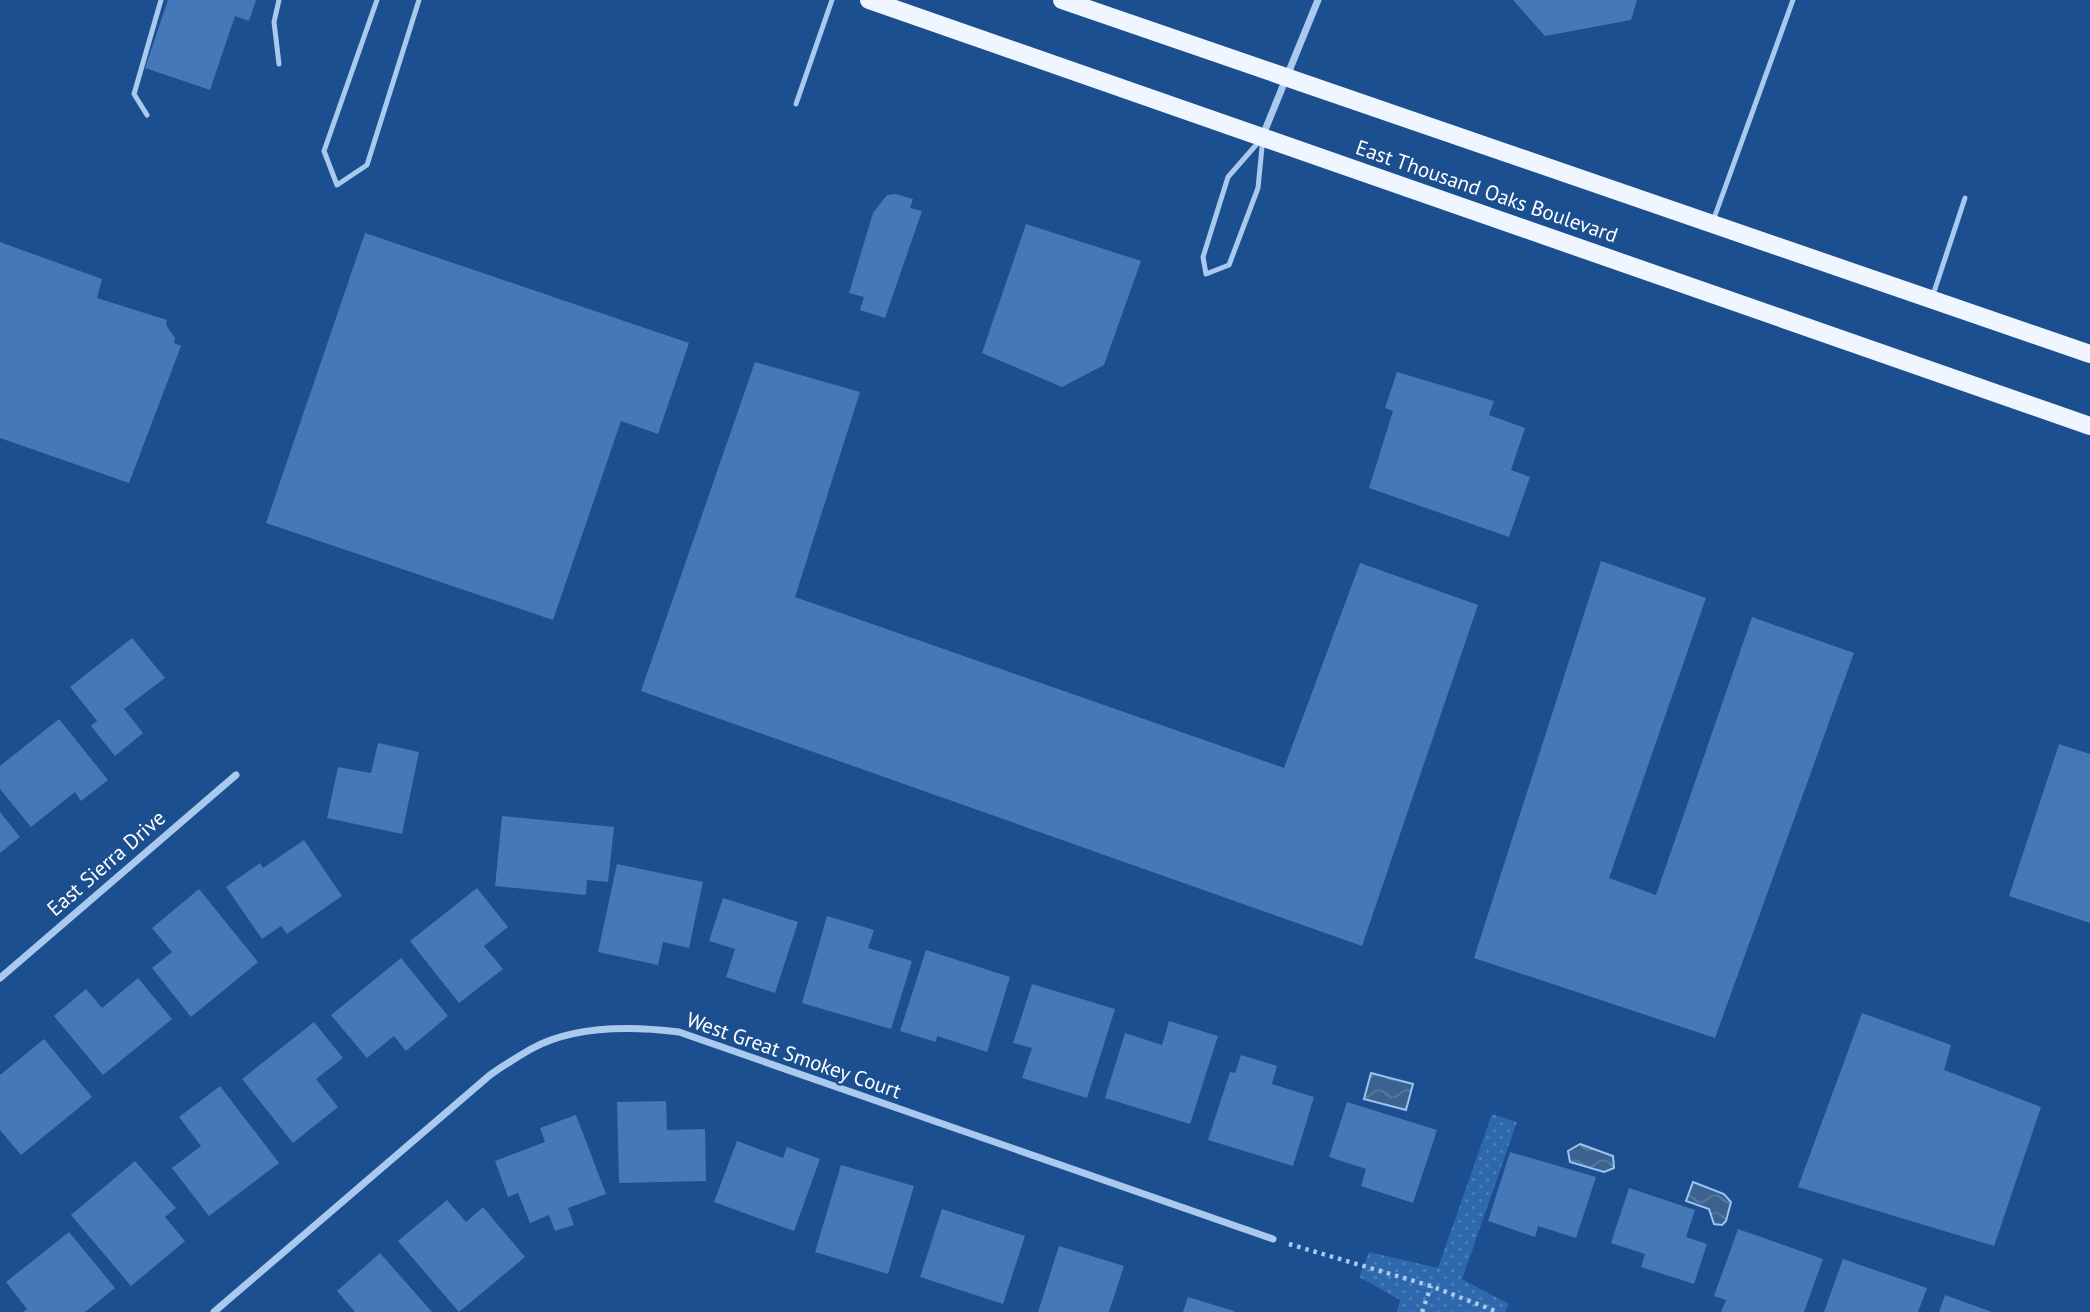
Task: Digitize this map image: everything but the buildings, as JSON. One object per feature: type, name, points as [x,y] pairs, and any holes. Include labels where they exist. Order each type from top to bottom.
[{"type":"main road","name":"East Thousand Oaks Boulevard","points":[[869,0],[2090,426]]},
{"type":"main road","name":"East Thousand Oaks Boulevard","points":[[1062,0],[2090,354]]},
{"type":"street","points":[[1263,137],[1318,0]]},
{"type":"street","name":"East Sierra Drive","points":[[0,978],[236,775]]},
{"type":"street","name":"West Great Smokey Court","points":[[214,1312],[490,1075],[533,1047],[578,1033],[636,1027],[679,1032],[1273,1239]]},
{"type":"lane","points":[[147,115],[134,94],[161,0]]},
{"type":"lane","points":[[279,0],[274,22],[279,64]]},
{"type":"lane","points":[[377,0],[324,151],[337,185],[368,165],[419,0]]},
{"type":"lane","points":[[796,104],[832,0]]},
{"type":"lane","points":[[1712,222],[1793,0]]},
{"type":"lane","points":[[1263,137],[1258,188],[1229,265],[1206,274],[1203,257],[1228,177],[1263,137]]},
{"type":"lane","points":[[1932,298],[1965,198]]},
{"type":"path","points":[[1273,1239],[1430,1286],[1498,1312]]},
{"type":"path","points":[[1422,1312],[1430,1286]]},
{"type":"shaded area","points":[[1492,1114],[1517,1122],[1462,1279],[1509,1304],[1505,1312],[1397,1312],[1400,1300],[1359,1277],[1369,1252],[1438,1268]]},
{"type":"water","points":[[1371,1073],[1413,1084],[1406,1110],[1364,1099]]},
{"type":"water","points":[[1580,1144],[1613,1156],[1614,1168],[1604,1172],[1570,1162],[1568,1151]]},
{"type":"water","points":[[1693,1182],[1724,1194],[1731,1202],[1726,1221],[1722,1225],[1714,1224],[1709,1209],[1686,1201]]}]
